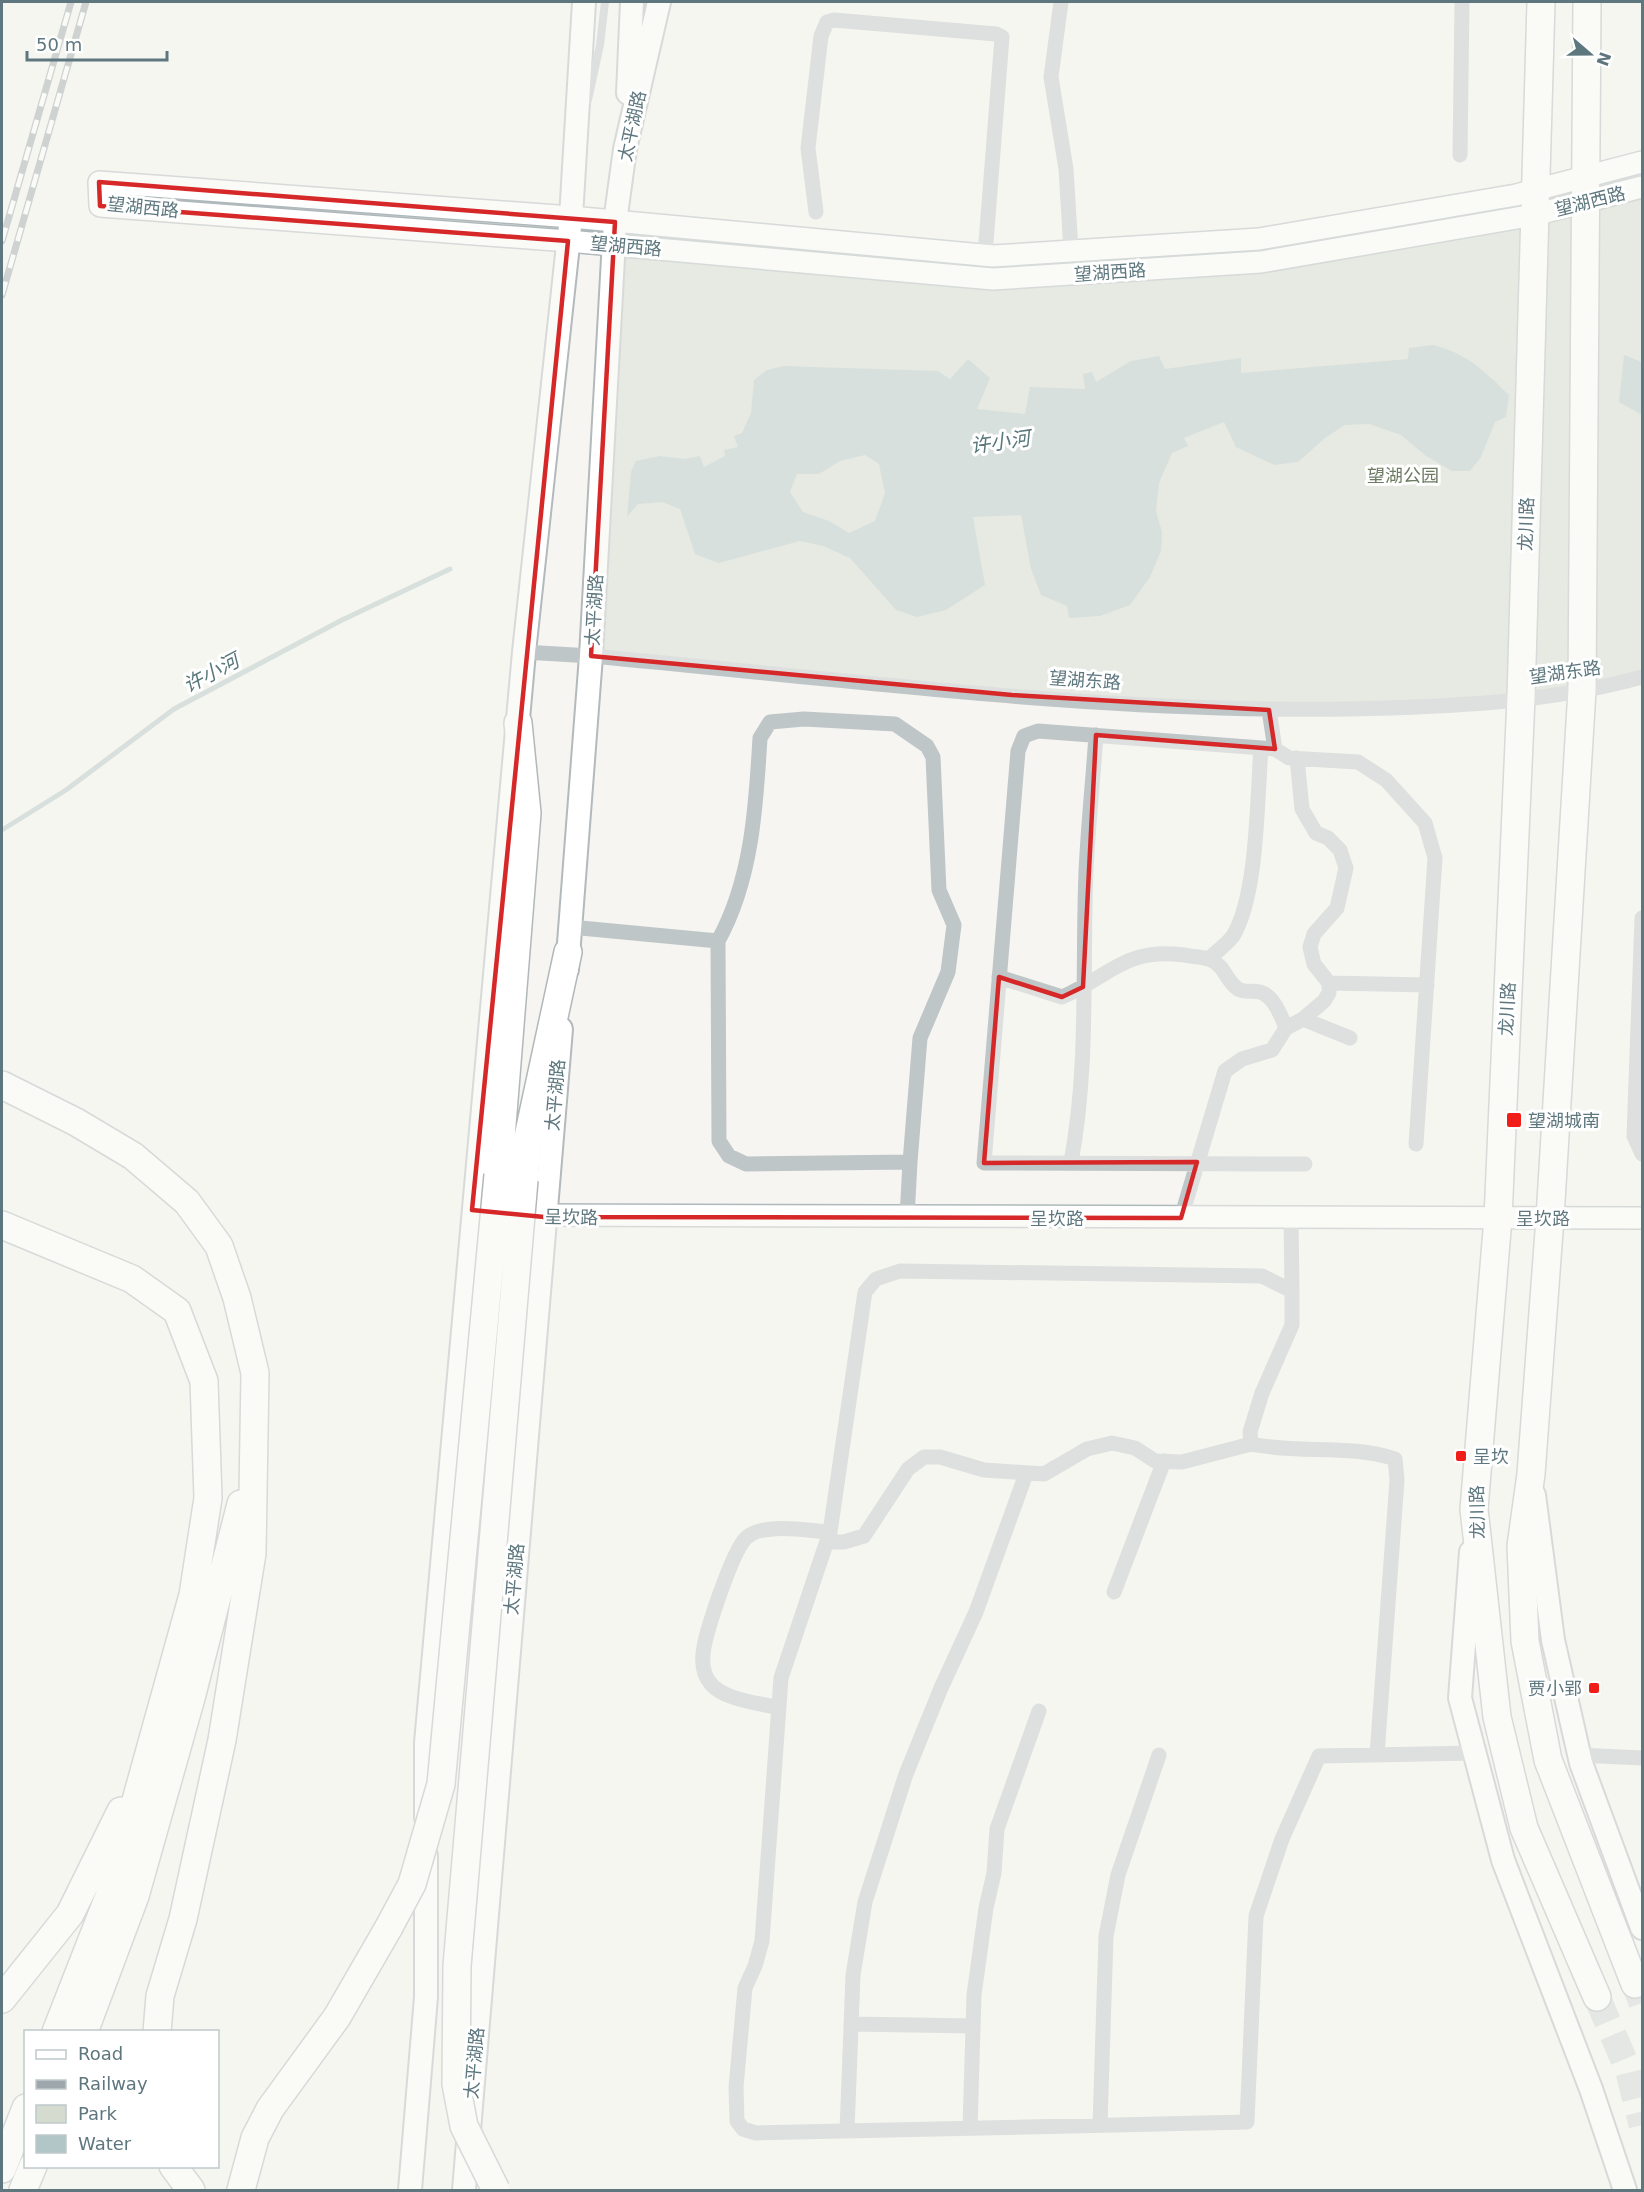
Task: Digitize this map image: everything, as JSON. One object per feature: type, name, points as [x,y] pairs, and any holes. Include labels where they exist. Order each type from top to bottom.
[{"type":"highway","name":"龙川路","points":[[1541,2],[1521,698],[1498,1218],[1474,1509],[1497,1717],[1524,1828],[1597,1997]]},
{"type":"highway","points":[[1587,2],[1582,690],[1550,1218],[1531,1474],[1521,1545],[1525,1641],[1548,1760],[1635,1984]]},
{"type":"highway","points":[[496,2190],[464,2126],[456,2085],[457,1966],[511,1178],[527,813],[518,723]]},
{"type":"highway","points":[[241,2190],[255,2138],[270,2109],[337,2017],[412,1884],[441,1784],[511,1178],[528,1137],[569,939]]},
{"type":"highway","points":[[2,1085],[76,1122],[133,1156],[187,1202],[219,1246],[237,1298],[255,1373],[252,1552],[224,1728],[183,1919],[160,1996],[157,2030]]},
{"type":"highway","points":[[2,1225],[132,1279],[177,1311],[204,1381],[208,1498],[193,1595],[110,1894],[56,2030]]},
{"type":"highway","points":[[84,2030],[141,1874],[237,1523],[253,1440]]},
{"type":"highway","points":[[2,1999],[70,1914],[151,1751]]},
{"type":"highway","points":[[2,2169],[24,2113]]},
{"type":"highway","points":[[23,2190],[32,2168]]},
{"type":"highway","points":[[174,2168],[191,2190]]},
{"type":"main road","points":[[410,2190],[426,1997],[426,1743],[472,1210],[524,652],[571,217],[584,2]]},
{"type":"main road","points":[[625,149],[632,2]]},
{"type":"main road","name":"太平湖路","points":[[464,2190],[591,656],[615,222],[625,149],[659,2]]},
{"type":"main road","points":[[1531,1474],[1553,1640],[1580,1755],[1642,1928]]},
{"type":"main road","points":[[1474,1509],[1460,1698],[1503,1860],[1591,2089],[1625,2190]]},
{"type":"street","points":[[1061,2],[1051,77],[1066,168],[1071,250]]},
{"type":"street","points":[[1460,155],[1462,2]]},
{"type":"street","points":[[816,212],[808,148],[821,36],[827,22],[834,20],[996,34],[1002,37],[985,255]]},
{"type":"street","name":"望湖西路","points":[[1587,189],[1642,162]]},
{"type":"street","name":"望湖西路","points":[[1535,202],[1259,239],[985,255],[571,217],[99,182],[100,206],[568,241],[993,279],[1261,262],[1535,202],[1587,189],[1642,187]]},
{"type":"street","name":"望湖东路","points":[[524,652],[591,656],[1012,695],[1269,710],[1444,707],[1606,687],[1642,677]]},
{"type":"street","points":[[1209,959],[1232,936],[1244,903],[1253,860],[1268,748],[1269,710]]},
{"type":"street","points":[[907,1218],[920,1038],[948,972],[954,925],[939,890],[933,757],[927,746],[895,724],[804,719],[770,722],[760,738],[748,853],[740,892],[718,940],[719,1141],[729,1156],[746,1164],[910,1162]]},
{"type":"street","points":[[1305,1164],[984,1162],[1018,752],[1024,736],[1038,731],[1268,748],[1289,758],[1358,762],[1386,780],[1425,823],[1435,858],[1416,1144]]},
{"type":"street","points":[[1071,1162],[1078,1127],[1084,1059],[1086,872],[1096,735]]},
{"type":"street","points":[[1181,1218],[1225,1071],[1242,1059],[1272,1050],[1286,1028],[1304,1019],[1324,1001],[1329,993],[1329,983],[1314,964],[1310,947],[1314,934],[1337,908],[1346,868],[1340,850],[1328,838],[1316,833],[1302,809],[1297,758]]},
{"type":"street","points":[[1642,918],[1634,1136],[1642,1154]]},
{"type":"street","points":[[569,939],[718,940]]},
{"type":"street","points":[[999,977],[1062,997],[1083,987],[1114,967],[1145,954],[1170,954],[1209,959],[1225,969],[1230,983],[1241,991],[1262,993],[1276,1006],[1286,1028]]},
{"type":"street","points":[[1329,983],[1427,985]]},
{"type":"street","points":[[1304,1019],[1350,1038]]},
{"type":"street","name":"呈坎路","points":[[472,1210],[544,1217],[1642,1218]]},
{"type":"street","points":[[1251,1444],[1250,1432],[1262,1393],[1292,1325],[1291,1218]]},
{"type":"street","points":[[1292,1291],[1262,1276],[900,1271],[876,1279],[865,1292],[828,1537],[781,1678],[762,1941],[755,1966],[745,1988],[736,2087],[737,2121],[743,2129],[756,2133],[1246,2122],[1256,1916],[1282,1839],[1319,1755],[1475,1753]]},
{"type":"street","points":[[779,1708],[728,1695],[711,1685],[704,1672],[703,1653],[733,1560],[746,1538],[765,1529],[828,1537],[844,1542],[864,1536],[908,1469],[924,1457],[940,1457],[984,1470],[1044,1474],[1087,1449],[1112,1443],[1136,1448],[1155,1461],[1182,1462],[1251,1444],[1278,1450],[1378,1453],[1395,1459],[1397,1480],[1377,1755]]},
{"type":"street","points":[[1114,1592],[1164,1461]]},
{"type":"street","points":[[847,2130],[853,1975],[865,1902],[906,1774],[941,1688],[976,1612],[1026,1474]]},
{"type":"street","points":[[970,2128],[973,2026],[982,1937],[994,1873],[997,1829],[1039,1711]]},
{"type":"street","points":[[1100,2125],[1106,1936],[1118,1875],[1158,1755]]},
{"type":"street","points":[[1580,1755],[1642,1758]]},
{"type":"street","points":[[851,2024],[973,2026]]},
{"type":"lane","points":[[576,158],[600,45],[605,2]]},
{"type":"highlighted area","points":[[99,182],[615,222],[591,656],[1012,695],[1269,710],[1275,749],[1096,735],[1083,987],[1062,997],[999,977],[984,1163],[1197,1162],[1181,1218],[544,1217],[472,1210],[568,241],[100,206]]},
{"type":"green space","name":"望湖公园","points":[[1642,187],[1642,677],[1521,698],[1248,711],[591,656],[614,245],[993,279],[1261,262]]},
{"type":"water","points":[[1433,345],[1456,353],[1483,371],[1509,395],[1506,417],[1495,422],[1481,457],[1470,471],[1452,471],[1426,456],[1401,435],[1369,424],[1345,425],[1325,438],[1298,462],[1274,465],[1236,447],[1224,422],[1184,438],[1188,446],[1172,453],[1159,483],[1156,511],[1162,532],[1161,551],[1150,577],[1130,605],[1100,616],[1069,618],[1067,606],[1041,595],[1031,569],[1021,515],[973,517],[985,585],[946,610],[917,617],[896,610],[850,558],[823,546],[800,541],[719,563],[695,554],[680,509],[662,502],[638,504],[627,517],[631,472],[636,461],[660,456],[685,459],[700,456],[704,467],[725,456],[724,450],[738,447],[734,436],[742,433],[751,413],[754,380],[767,370],[783,366],[938,371],[950,379],[968,359],[990,378],[977,409],[1025,414],[1030,387],[1085,389],[1083,374],[1092,372],[1096,382],[1131,361],[1159,356],[1165,369],[1241,358],[1241,373],[1408,359],[1409,348]],"holes":[[[865,455],[879,464],[885,493],[875,521],[849,533],[829,521],[803,512],[790,492],[797,474],[819,474],[840,461]]]},
{"type":"water","points":[[1624,355],[1642,362],[1642,415],[1619,402]]},
{"type":"waterway","name":"许小河","points":[[2,830],[66,790],[174,709],[342,620],[450,569]]},
{"type":"tunnel","points":[[1635,1984],[1642,2003]]},
{"type":"tunnel","points":[[1597,1997],[1629,2072],[1642,2125]]},
{"type":"railway","points":[[2,241],[71,2]]},
{"type":"railway","points":[[2,295],[86,2]]},
{"type":"place","name":"望湖城南","points":[[1514,1120]]},
{"type":"place","name":"呈坎","points":[[1461,1456]]},
{"type":"place","name":"贾小郢","points":[[1594,1688]]}]
